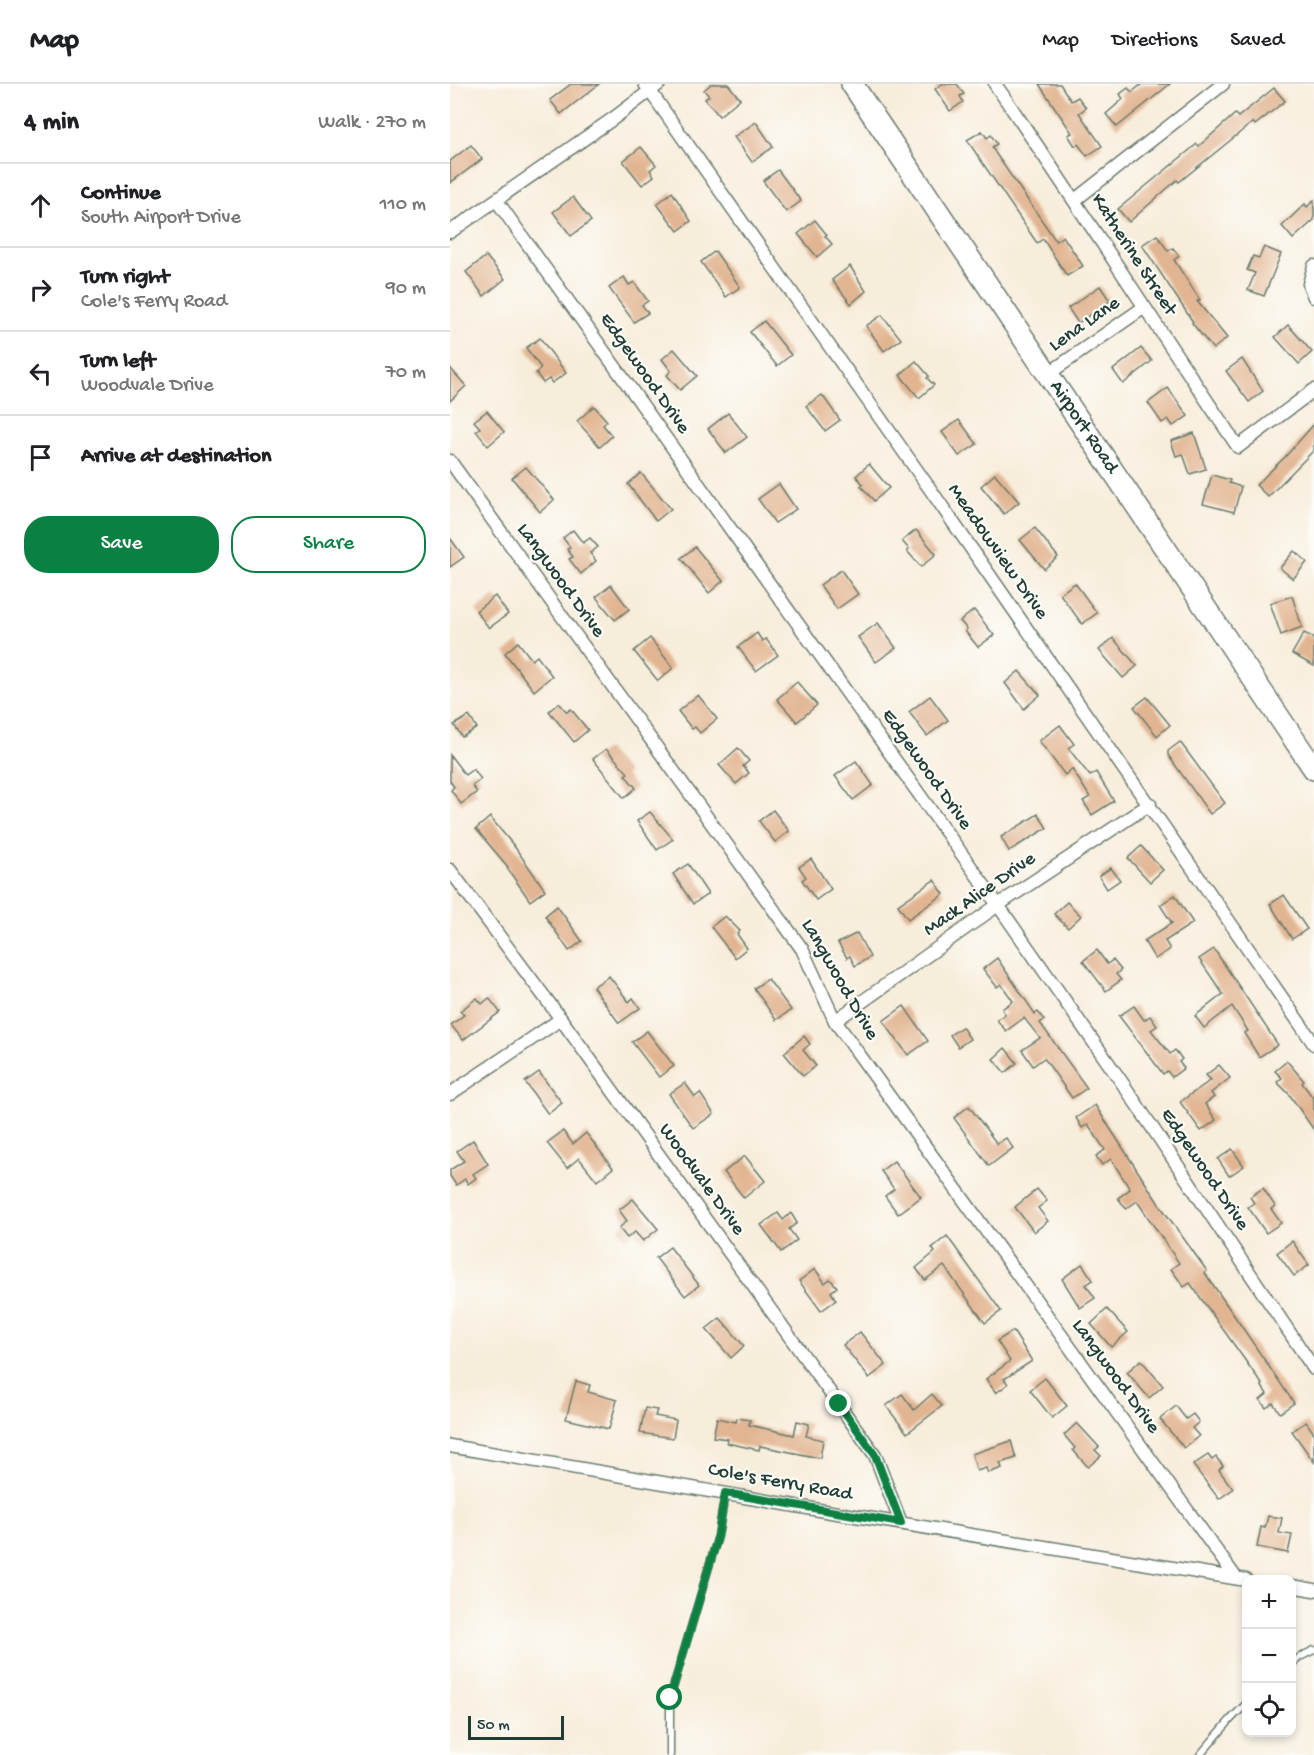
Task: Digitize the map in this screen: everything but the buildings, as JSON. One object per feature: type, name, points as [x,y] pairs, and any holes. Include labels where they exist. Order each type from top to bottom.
[{"type":"highway","name":"Airport Road","points":[[852,84],[1314,769]]},
{"type":"street","name":"Katherine Street","points":[[995,84],[1075,200],[1143,308],[1238,447],[1314,390]]},
{"type":"street","points":[[1075,200],[1223,84]]},
{"type":"street","points":[[450,232],[497,201],[651,86]]},
{"type":"street","name":"Meadowview Drive","points":[[651,86],[1314,1044]]},
{"type":"street","name":"Edgewood Drive","points":[[497,201],[998,905],[1123,1084],[1314,1369]]},
{"type":"street","points":[[1314,266],[1309,284],[1314,297]]},
{"type":"street","name":"Lena Lane","points":[[1048,374],[1143,308]]},
{"type":"street","name":"Langwood Drive","points":[[450,461],[802,949],[835,1021],[1241,1579]]},
{"type":"street","name":"Mack Alice Drive","points":[[835,1021],[998,905],[1150,804]]},
{"type":"street","name":"Woodvale Drive","points":[[450,870],[561,1019],[875,1455],[901,1523]]},
{"type":"street","points":[[450,1094],[561,1019]]},
{"type":"street","name":"Cole's Ferry Road","points":[[450,1446],[1241,1579]]},
{"type":"street","points":[[1296,1587],[1314,1590]]},
{"type":"lane","points":[[670,1755],[670,1698],[718,1536],[725,1493]]},
{"type":"lane","points":[[1296,1660],[1314,1650]]},
{"type":"lane","points":[[1200,1755],[1242,1708]]},
{"type":"route","points":[[670,1698],[718,1536],[725,1493],[901,1523],[875,1455],[839,1404]]}]
